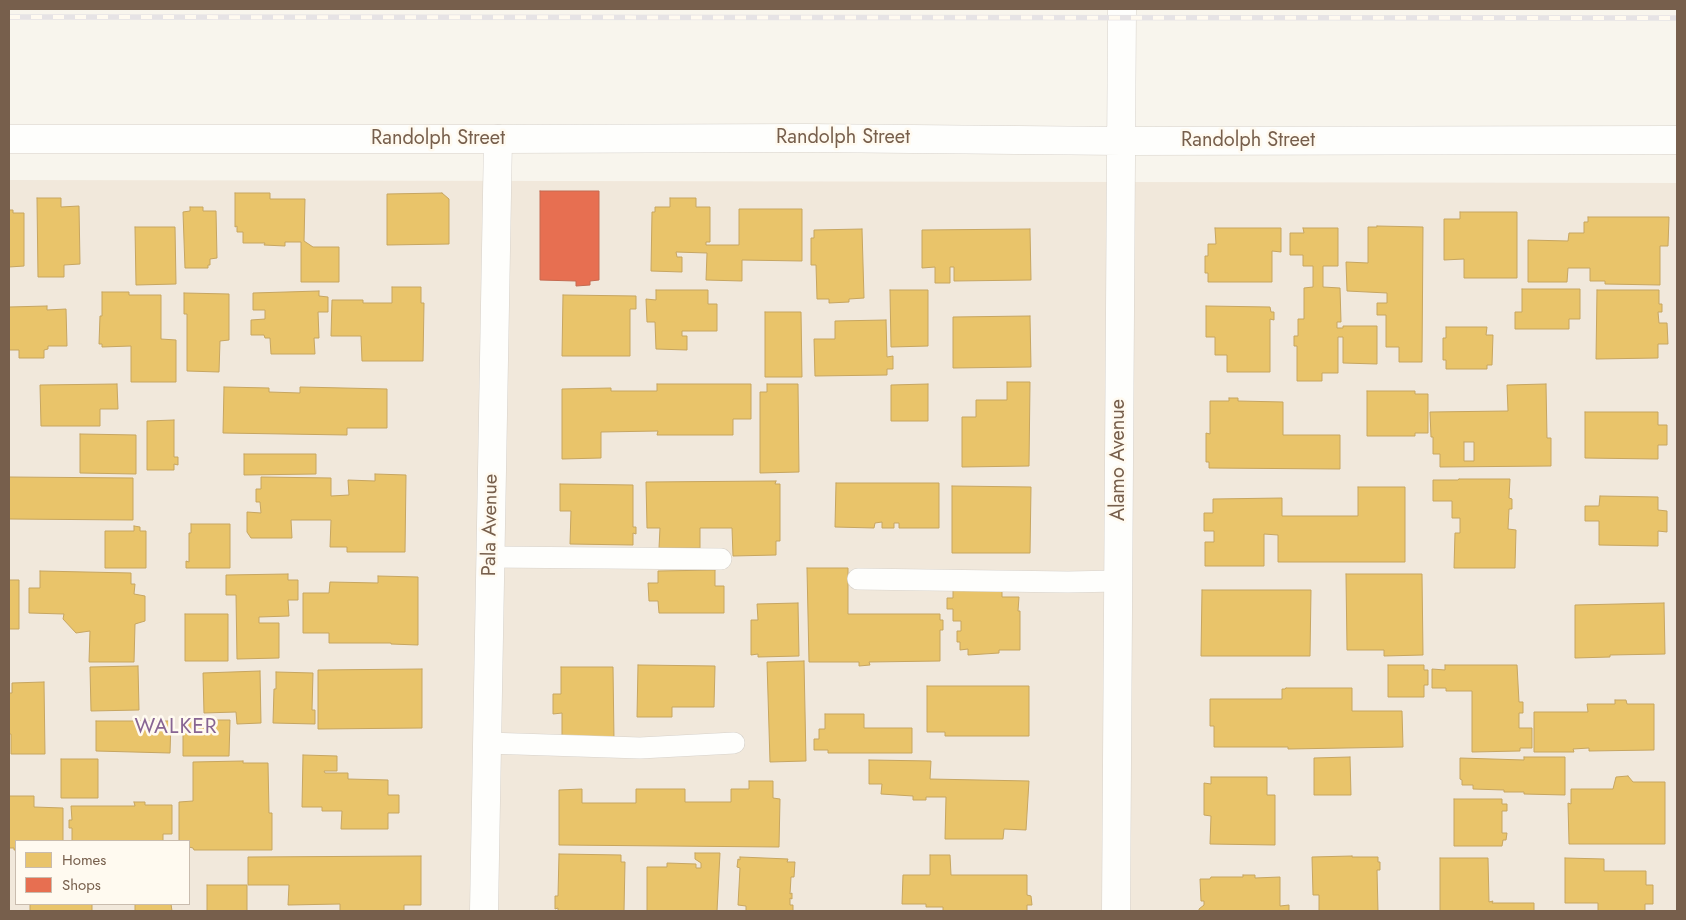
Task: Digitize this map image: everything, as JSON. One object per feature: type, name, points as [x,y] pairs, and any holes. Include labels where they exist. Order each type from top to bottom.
[{"type":"street","name":"Alamo Avenue","points":[[1116,911],[1122,9]]},
{"type":"street","name":"Randolph Street","points":[[9,139],[1677,140]]},
{"type":"street","name":"Pala Avenue","points":[[484,911],[498,139]]},
{"type":"lane","points":[[490,557],[721,559]]},
{"type":"lane","points":[[858,579],[1118,581]]},
{"type":"lane","points":[[487,743],[640,748],[734,743]]},
{"type":"shaded area","points":[[9,180],[1677,183],[1677,911],[9,911]]},
{"type":"building: Homes","points":[[235,193],[270,193],[270,199],[305,199],[304,241],[313,247],[339,247],[339,282],[301,282],[301,242],[285,242],[285,246],[264,245],[265,243],[243,243],[243,232],[237,232],[237,226],[235,227]]},
{"type":"building: Homes","points":[[442,193],[449,199],[449,244],[387,245],[387,194]]},
{"type":"building: Homes","points":[[37,198],[61,198],[61,207],[79,206],[80,264],[64,265],[64,277],[38,277]]},
{"type":"building: Homes","points":[[670,198],[696,198],[696,207],[710,207],[710,242],[706,242],[706,245],[739,245],[739,209],[802,209],[802,261],[742,260],[742,281],[706,280],[707,253],[676,252],[677,257],[682,257],[682,272],[651,271],[652,212],[655,212],[655,207],[670,207]]},
{"type":"building: Homes","points":[[190,207],[203,207],[203,211],[216,211],[217,258],[210,259],[208,268],[185,268],[183,212],[190,211]]},
{"type":"building: Homes","points":[[9,210],[13,210],[13,213],[24,213],[24,266],[9,267]]},
{"type":"building: Homes","points":[[1460,212],[1517,212],[1517,278],[1464,278],[1464,259],[1444,260],[1444,219],[1460,219]]},
{"type":"building: Homes","points":[[1588,217],[1669,217],[1668,246],[1660,246],[1660,285],[1605,284],[1605,281],[1590,281],[1590,268],[1568,268],[1567,282],[1528,282],[1528,240],[1568,241],[1569,233],[1584,233],[1584,222],[1588,222]]},
{"type":"building: Homes","points":[[135,227],[175,227],[176,284],[136,285]]},
{"type":"building: Homes","points":[[1368,227],[1423,227],[1422,362],[1399,362],[1399,347],[1386,347],[1386,315],[1377,315],[1377,303],[1387,303],[1387,293],[1347,291],[1346,262],[1368,263]]},
{"type":"building: Homes","points":[[1215,228],[1281,228],[1281,252],[1272,251],[1272,282],[1208,282],[1208,273],[1205,273],[1205,256],[1208,256],[1208,244],[1216,244]]},
{"type":"building: Homes","points":[[1303,228],[1338,228],[1338,266],[1323,266],[1323,287],[1340,288],[1341,322],[1337,322],[1337,328],[1343,328],[1343,326],[1377,326],[1377,364],[1343,363],[1343,337],[1338,337],[1338,373],[1322,373],[1322,381],[1297,381],[1297,346],[1294,346],[1294,336],[1298,336],[1298,319],[1304,319],[1304,288],[1313,287],[1313,266],[1303,266],[1303,255],[1290,255],[1290,233],[1304,233]]},
{"type":"building: Homes","points":[[862,229],[864,298],[849,299],[849,302],[829,303],[829,299],[817,299],[816,265],[811,265],[811,238],[814,238],[814,230]]},
{"type":"building: Homes","points":[[1030,229],[1031,280],[954,281],[954,267],[950,267],[950,283],[935,283],[935,267],[922,268],[922,230]]},
{"type":"building: Homes","points":[[392,287],[421,287],[421,303],[424,303],[423,361],[362,361],[361,336],[331,336],[332,300],[363,300],[363,303],[392,303]]},
{"type":"building: Homes","points":[[1522,289],[1580,289],[1580,319],[1569,319],[1569,329],[1515,329],[1515,312],[1522,312]]},
{"type":"building: Homes","points":[[656,290],[708,290],[708,304],[717,304],[717,331],[682,331],[682,336],[687,336],[687,350],[656,349],[655,322],[647,322],[646,299],[656,300]]},
{"type":"building: Homes","points":[[890,290],[928,290],[928,346],[891,347]]},
{"type":"building: Homes","points":[[1597,290],[1659,290],[1659,304],[1662,304],[1662,312],[1658,312],[1659,323],[1667,323],[1668,344],[1658,344],[1658,358],[1596,359]]},
{"type":"building: Homes","points":[[319,291],[319,296],[328,297],[328,312],[318,312],[319,338],[314,338],[315,354],[271,354],[270,338],[265,338],[264,335],[251,335],[251,320],[265,319],[265,310],[253,310],[253,293]]},
{"type":"building: Homes","points":[[102,292],[129,292],[129,295],[161,295],[161,339],[176,340],[176,382],[131,382],[131,346],[102,347],[102,344],[99,344]]},
{"type":"building: Homes","points":[[184,293],[229,294],[229,340],[220,341],[219,372],[187,371],[187,314],[184,314]]},
{"type":"building: Homes","points":[[563,295],[636,296],[636,309],[630,309],[630,356],[562,356]]},
{"type":"building: Homes","points":[[47,306],[47,310],[66,309],[67,346],[48,346],[48,349],[44,350],[44,358],[19,358],[19,350],[9,350],[9,307]]},
{"type":"building: Homes","points":[[1206,306],[1270,307],[1271,312],[1274,312],[1274,320],[1270,319],[1270,372],[1227,372],[1227,355],[1215,355],[1215,337],[1206,337]]},
{"type":"building: Homes","points":[[765,312],[801,312],[802,377],[765,377]]},
{"type":"building: Homes","points":[[1030,316],[1031,367],[953,368],[953,317]]},
{"type":"building: Homes","points":[[886,320],[887,357],[893,356],[893,369],[887,369],[887,375],[815,376],[814,339],[835,339],[835,321]]},
{"type":"building: Homes","points":[[1446,327],[1487,327],[1486,335],[1493,335],[1492,365],[1487,365],[1487,369],[1446,369],[1446,360],[1443,360],[1443,338],[1446,338]]},
{"type":"building: Homes","points":[[1007,382],[1030,382],[1029,466],[962,467],[962,417],[976,417],[976,400],[1007,400]]},
{"type":"building: Homes","points":[[117,384],[118,409],[100,409],[100,426],[41,426],[40,385]]},
{"type":"building: Homes","points":[[657,384],[751,384],[751,419],[733,419],[733,435],[657,435],[658,431],[601,432],[601,458],[562,459],[562,389],[611,388],[611,391],[657,391]]},
{"type":"building: Homes","points":[[767,384],[798,384],[799,472],[760,473],[760,392],[767,392]]},
{"type":"building: Homes","points":[[928,384],[928,421],[891,421],[891,385]]},
{"type":"building: Homes","points":[[1546,384],[1547,438],[1551,438],[1551,466],[1440,467],[1440,454],[1433,454],[1430,412],[1508,411],[1507,385]],"holes":[[[1464,442],[1474,442],[1474,461],[1464,461]]]},
{"type":"building: Homes","points":[[224,387],[269,388],[269,392],[300,393],[300,387],[387,389],[387,428],[347,428],[347,435],[223,433]]},
{"type":"building: Homes","points":[[1367,391],[1415,391],[1415,394],[1428,394],[1428,433],[1415,433],[1415,436],[1367,436]]},
{"type":"building: Homes","points":[[1229,398],[1238,398],[1238,401],[1283,402],[1283,435],[1340,435],[1340,469],[1209,468],[1209,462],[1206,462],[1206,433],[1210,434],[1210,401],[1229,401]]},
{"type":"building: Homes","points":[[1585,412],[1658,412],[1658,425],[1667,425],[1667,445],[1658,445],[1658,459],[1585,458]]},
{"type":"building: Homes","points":[[174,420],[174,457],[178,457],[178,465],[174,464],[174,470],[147,470],[147,421]]},
{"type":"building: Homes","points":[[80,434],[136,435],[136,474],[80,473]]},
{"type":"building: Homes","points":[[244,454],[316,454],[316,474],[244,475]]},
{"type":"building: Homes","points":[[375,474],[406,475],[405,552],[347,552],[347,547],[330,547],[331,520],[291,520],[292,538],[251,538],[247,532],[247,512],[261,513],[260,502],[256,502],[256,489],[261,489],[261,477],[331,478],[331,496],[349,495],[348,480],[375,481]]},
{"type":"building: Homes","points":[[9,477],[133,478],[133,520],[9,519]]},
{"type":"building: Homes","points":[[1510,479],[1509,498],[1512,499],[1512,509],[1509,509],[1508,529],[1516,530],[1515,568],[1454,568],[1455,533],[1460,533],[1460,518],[1452,518],[1452,501],[1433,501],[1433,480]]},
{"type":"building: Homes","points":[[776,481],[775,484],[780,484],[780,541],[776,541],[776,555],[733,556],[732,528],[700,528],[700,548],[659,548],[660,528],[647,528],[646,482]]},
{"type":"building: Homes","points":[[836,483],[939,483],[939,528],[899,528],[899,523],[894,523],[894,528],[882,528],[882,522],[875,523],[874,528],[835,527]]},
{"type":"building: Homes","points":[[560,484],[633,485],[633,527],[636,527],[636,534],[633,533],[633,545],[570,544],[571,511],[560,511]]},
{"type":"building: Homes","points":[[952,486],[1031,487],[1030,553],[952,553]]},
{"type":"building: Homes","points":[[1358,487],[1405,487],[1405,562],[1278,562],[1278,535],[1264,534],[1264,566],[1205,566],[1205,542],[1214,542],[1214,531],[1204,531],[1204,513],[1213,513],[1213,499],[1282,498],[1282,516],[1358,516]]},
{"type":"building: Homes","points":[[1600,496],[1658,497],[1658,510],[1667,511],[1667,532],[1658,531],[1658,546],[1599,545],[1599,521],[1585,521],[1585,506],[1599,506]]},
{"type":"building: Homes","points":[[191,524],[230,524],[230,568],[186,568],[186,561],[189,562],[189,533],[191,533]]},
{"type":"building: Homes","points":[[134,526],[140,527],[140,531],[146,531],[146,568],[105,568],[105,531],[134,531]]},
{"type":"building: Homes","points":[[807,568],[848,568],[848,614],[940,614],[940,620],[943,620],[943,630],[940,630],[940,661],[869,662],[870,665],[859,666],[859,662],[809,662]]},
{"type":"building: Homes","points":[[715,570],[715,586],[724,586],[724,613],[659,613],[658,601],[649,601],[648,583],[658,583],[658,571]]},
{"type":"building: Homes","points":[[40,571],[131,573],[131,584],[135,584],[134,594],[145,596],[145,621],[135,624],[134,662],[89,662],[90,631],[76,633],[63,619],[64,614],[29,613],[29,588],[40,588]]},
{"type":"building: Homes","points":[[288,574],[288,580],[298,580],[298,600],[288,600],[289,616],[259,617],[259,623],[279,623],[279,658],[237,659],[236,595],[226,595],[226,575]]},
{"type":"building: Homes","points":[[1346,574],[1422,574],[1423,655],[1384,656],[1384,650],[1347,650]]},
{"type":"building: Homes","points":[[378,576],[418,577],[418,645],[329,643],[329,633],[303,633],[303,593],[329,593],[330,582],[378,583]]},
{"type":"building: Homes","points":[[9,580],[19,580],[19,629],[9,629]]},
{"type":"building: Homes","points":[[953,589],[1002,589],[1002,597],[1019,597],[1020,650],[999,650],[999,653],[968,655],[968,649],[960,650],[960,642],[957,642],[957,631],[961,631],[961,621],[953,621],[953,609],[947,609],[947,598],[953,598]]},
{"type":"building: Homes","points":[[1202,590],[1311,590],[1310,656],[1201,656]]},
{"type":"building: Homes","points":[[798,603],[799,656],[758,657],[758,654],[751,655],[751,620],[758,620],[757,604]]},
{"type":"building: Homes","points":[[1664,603],[1665,654],[1575,658],[1575,605]]},
{"type":"building: Homes","points":[[185,614],[228,614],[228,661],[185,661]]},
{"type":"building: Homes","points":[[804,661],[806,761],[770,762],[767,662]]},
{"type":"building: Homes","points":[[638,665],[715,666],[714,707],[672,707],[672,717],[637,717]]},
{"type":"building: Homes","points":[[1388,665],[1424,665],[1424,670],[1428,670],[1428,685],[1424,685],[1424,697],[1388,697]]},
{"type":"building: Homes","points":[[1445,665],[1517,665],[1519,702],[1523,702],[1523,713],[1519,713],[1519,728],[1532,728],[1532,748],[1520,748],[1520,751],[1472,752],[1472,691],[1446,691],[1446,688],[1432,688],[1432,669],[1445,670]]},
{"type":"building: Homes","points":[[138,666],[139,710],[91,711],[90,667]]},
{"type":"building: Homes","points":[[561,667],[613,667],[614,741],[562,741],[562,713],[553,714],[553,694],[561,694]]},
{"type":"building: Homes","points":[[422,669],[422,728],[318,729],[318,670]]},
{"type":"building: Homes","points":[[260,671],[261,723],[237,724],[236,712],[204,713],[203,673]]},
{"type":"building: Homes","points":[[276,672],[313,673],[312,710],[315,710],[315,724],[273,723]]},
{"type":"building: Homes","points":[[44,682],[45,754],[11,754],[9,693],[12,693],[12,683]]},
{"type":"building: Homes","points":[[927,686],[1029,686],[1029,736],[945,736],[945,732],[927,732]]},
{"type":"building: Homes","points":[[1352,688],[1352,711],[1402,711],[1403,747],[1288,749],[1288,747],[1214,747],[1214,726],[1210,726],[1210,699],[1282,699],[1282,689]]},
{"type":"building: Homes","points":[[1615,700],[1626,700],[1627,704],[1654,704],[1654,750],[1589,751],[1589,748],[1573,749],[1574,752],[1534,752],[1534,712],[1588,712],[1587,704],[1615,704]]},
{"type":"building: Homes","points":[[825,714],[864,714],[864,728],[912,728],[912,753],[828,753],[828,750],[814,750],[814,739],[819,739],[819,729],[825,729]]},
{"type":"building: Homes","points":[[183,720],[230,720],[229,756],[183,756]]},
{"type":"building: Homes","points":[[96,721],[171,721],[170,753],[96,751]]},
{"type":"building: Homes","points":[[303,755],[337,756],[337,771],[324,771],[325,773],[348,773],[348,779],[388,780],[388,795],[399,795],[399,813],[388,813],[388,829],[341,829],[342,811],[322,811],[322,807],[302,807]]},
{"type":"building: Homes","points":[[1350,757],[1351,795],[1314,795],[1314,758]]},
{"type":"building: Homes","points":[[1524,757],[1565,757],[1565,795],[1524,794],[1524,792],[1504,792],[1504,790],[1473,789],[1473,785],[1462,785],[1462,780],[1460,779],[1460,758],[1524,760]]},
{"type":"building: Homes","points":[[61,759],[98,759],[98,798],[61,798]]},
{"type":"building: Homes","points":[[869,760],[931,761],[930,779],[1029,781],[1026,830],[1004,829],[1003,839],[945,839],[946,797],[926,797],[926,800],[913,800],[913,796],[881,794],[882,784],[869,784]]},
{"type":"building: Homes","points":[[243,761],[243,763],[268,763],[269,813],[272,813],[272,850],[194,850],[190,847],[190,840],[179,840],[179,802],[193,801],[193,762]]},
{"type":"building: Homes","points":[[1628,776],[1633,782],[1665,782],[1665,844],[1569,844],[1568,803],[1571,804],[1571,789],[1613,789],[1616,777]]},
{"type":"building: Homes","points":[[1211,777],[1267,777],[1267,795],[1275,795],[1275,845],[1210,844],[1211,816],[1204,815],[1204,783],[1211,784]]},
{"type":"building: Homes","points":[[749,781],[773,781],[773,798],[780,799],[779,847],[559,845],[559,790],[582,789],[582,803],[636,803],[636,789],[685,789],[685,802],[731,802],[731,789],[749,789]]},
{"type":"building: Homes","points":[[9,796],[34,796],[34,807],[63,808],[63,840],[15,840],[15,850],[14,848],[9,848]]},
{"type":"building: Homes","points":[[1454,799],[1502,799],[1502,804],[1507,804],[1507,811],[1502,811],[1502,833],[1507,833],[1506,840],[1503,840],[1502,846],[1454,846]]},
{"type":"building: Homes","points":[[134,802],[145,802],[145,805],[172,805],[172,834],[163,834],[163,840],[72,840],[72,828],[69,828],[69,820],[72,820],[71,806],[135,806]]},
{"type":"building: Homes","points":[[695,853],[720,853],[717,911],[647,911],[647,867],[667,867],[667,863],[696,864],[696,868],[701,868],[701,863],[695,859]]},
{"type":"building: Homes","points":[[559,854],[621,855],[621,862],[625,862],[624,911],[558,911],[558,908],[555,909],[555,896],[558,896]]},
{"type":"building: Homes","points":[[930,855],[950,855],[951,875],[1027,875],[1027,895],[1031,896],[1032,905],[1027,905],[1027,911],[943,911],[943,907],[926,907],[926,904],[902,904],[903,875],[930,875]]},
{"type":"building: Homes","points":[[421,856],[421,905],[404,905],[404,911],[340,911],[340,904],[288,905],[289,885],[248,885],[248,857]]},
{"type":"building: Homes","points":[[740,857],[788,859],[787,862],[795,862],[794,877],[791,877],[790,894],[792,893],[790,905],[793,905],[793,911],[746,911],[746,906],[738,905],[740,868],[737,867]]},
{"type":"building: Homes","points":[[1312,857],[1378,857],[1380,870],[1377,870],[1378,911],[1319,911],[1319,895],[1313,895]]},
{"type":"building: Homes","points":[[1440,858],[1488,858],[1489,902],[1534,903],[1534,911],[1440,911]]},
{"type":"building: Homes","points":[[1565,858],[1604,859],[1604,871],[1646,871],[1646,885],[1653,885],[1653,904],[1645,904],[1645,911],[1598,911],[1598,903],[1565,903]]},
{"type":"building: Homes","points":[[1243,875],[1255,875],[1255,878],[1280,877],[1280,906],[1289,905],[1289,911],[1199,911],[1204,905],[1204,901],[1201,901],[1200,879],[1243,877]]},
{"type":"building: Homes","points":[[207,885],[247,885],[247,911],[207,911]]},
{"type":"building: Homes","points":[[30,905],[92,905],[92,911],[30,911]]},
{"type":"building: Homes","points":[[135,905],[171,905],[172,911],[135,911]]},
{"type":"building: Shops","points":[[540,191],[599,191],[599,280],[590,281],[590,285],[576,286],[576,281],[540,280]]},
{"type":"railway","points":[[9,17],[1677,18]]},
{"type":"district","name":"WALKER","points":[[176,728]]}]
